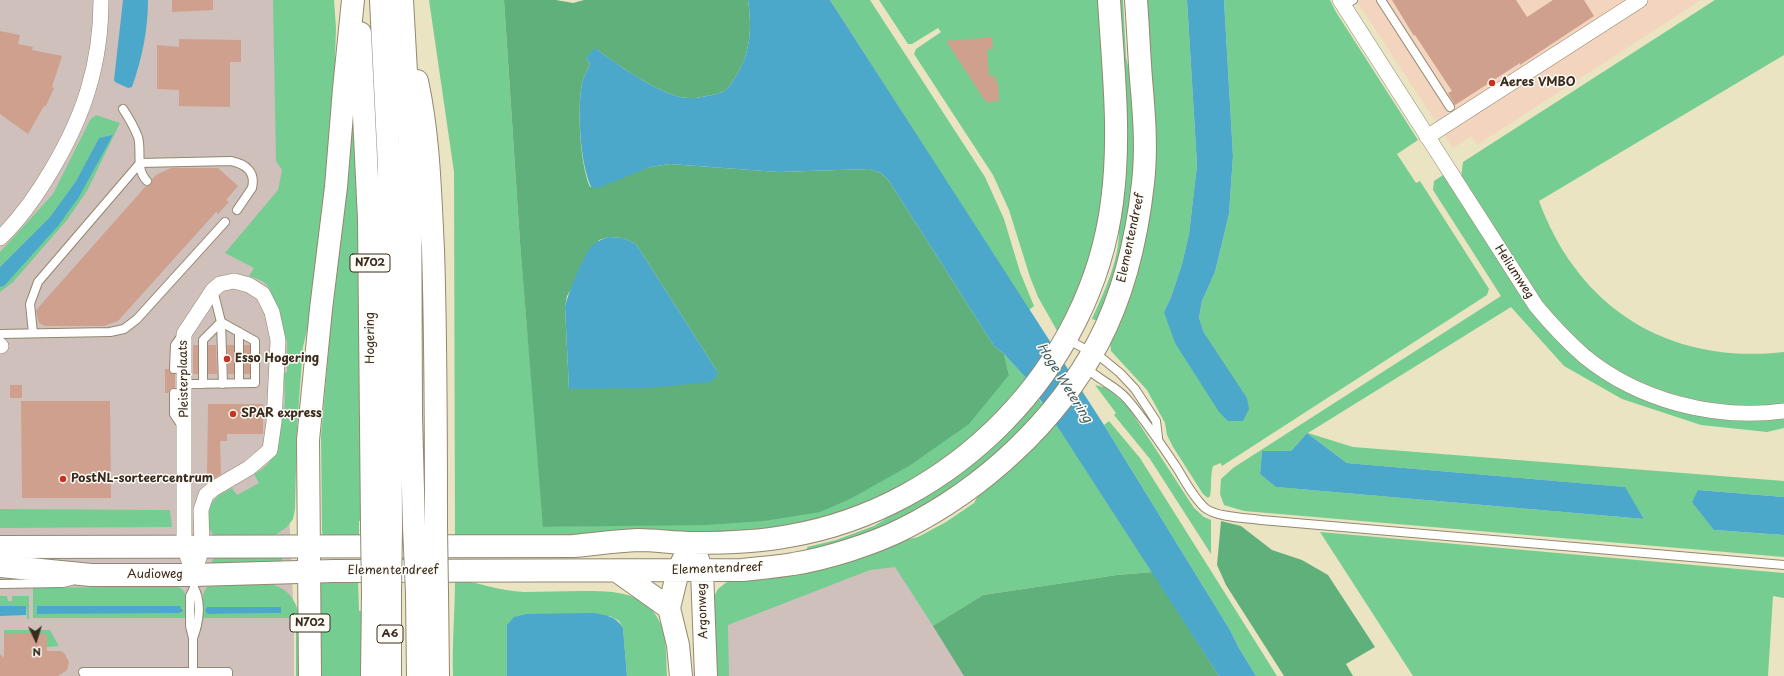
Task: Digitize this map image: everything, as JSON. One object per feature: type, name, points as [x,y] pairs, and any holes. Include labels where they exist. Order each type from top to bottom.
[{"type":"main road","name":"N702","points":[[310,676],[309,432],[321,309],[336,187],[353,0]]},
{"type":"main road","name":"Hogering","points":[[357,0],[366,128],[382,527]]},
{"type":"main road","name":"A6","points":[[381,0],[389,167],[382,593],[390,676]]},
{"type":"main road","points":[[402,0],[410,144],[411,416],[414,527],[427,592],[439,672]]},
{"type":"main road","name":"Elementendreef","points":[[309,546],[573,546],[638,540],[692,543],[749,541],[789,536],[826,528],[883,508],[930,482],[958,463],[986,440],[1027,396],[1067,339],[1090,288],[1100,259],[1112,203],[1117,140],[1109,0]]},
{"type":"main road","name":"Elementendreef","points":[[310,571],[702,571],[742,570],[794,564],[850,549],[902,529],[944,506],[972,487],[998,466],[1043,421],[1061,398],[1098,342],[1117,298],[1128,262],[1137,223],[1143,181],[1144,109],[1136,0]]},
{"type":"main road","points":[[404,27],[424,113],[430,193],[435,315],[436,527],[418,676]]},
{"type":"main road","points":[[681,676],[678,645],[669,608],[678,571],[692,543]]},
{"type":"main road","name":"Argonweg","points":[[692,543],[702,571],[706,676]]},
{"type":"main road","points":[[0,547],[309,546]]},
{"type":"main road","name":"Audioweg","points":[[0,566],[91,575],[194,582],[310,571]]},
{"type":"main road","points":[[617,571],[669,608]]},
{"type":"main road","points":[[372,676],[382,593]]},
{"type":"street","points":[[0,238],[32,200],[51,172],[68,139],[88,91],[99,39],[101,0]]},
{"type":"street","points":[[1428,137],[1640,0]]},
{"type":"street","name":"Heliumweg","points":[[1345,2],[1428,137],[1536,306],[1560,334],[1586,357],[1609,372],[1632,386],[1658,397],[1686,406],[1734,413],[1784,412]]},
{"type":"street","name":"Pleisterplaats","points":[[193,547],[202,503],[206,495],[213,488],[249,468],[270,450],[274,422],[278,367],[278,340],[272,312],[263,294],[249,285],[234,281],[220,284],[213,290],[184,334],[179,389],[185,429],[194,582]]},
{"type":"lane","points":[[1381,0],[1450,107]]},
{"type":"lane","points":[[123,109],[138,138],[140,171],[147,181]]},
{"type":"lane","points":[[33,333],[30,304],[38,282],[140,163],[231,160],[241,163],[251,172],[253,183],[252,188],[237,210]]},
{"type":"lane","points":[[0,342],[33,333],[110,332],[124,328],[137,319],[225,222]]},
{"type":"lane","points":[[213,290],[221,322],[222,384]]},
{"type":"lane","points":[[179,389],[203,384],[255,383],[255,341],[221,322]]},
{"type":"lane","points":[[203,384],[203,340],[221,322]]},
{"type":"lane","points":[[239,332],[239,384]]},
{"type":"lane","points":[[174,369],[175,345],[184,334]]},
{"type":"lane","points":[[1067,339],[1088,359],[1094,376],[1109,383],[1126,398],[1158,439],[1194,494],[1205,508],[1216,513],[1261,520],[1784,566]]},
{"type":"lane","points":[[1088,359],[1103,359],[1135,389],[1156,421],[1158,439]]},
{"type":"lane","points":[[0,584],[63,583],[91,575]]},
{"type":"lane","points":[[193,674],[193,638],[198,626],[198,596],[194,582]]},
{"type":"lane","points":[[85,676],[83,672],[193,674],[228,672],[228,676]]},
{"type":"shaded area","points":[[0,0],[274,0],[288,97],[289,508],[294,621],[294,676],[0,676]]},
{"type":"shaded area","name":"Aeres VMBO","points":[[1356,0],[1701,0],[1477,145],[1471,136],[1453,148]]},
{"type":"shaded area","points":[[910,544],[990,676],[721,676],[721,592]]},
{"type":"green space","points":[[273,0],[334,0],[336,28],[332,159],[322,267],[303,347],[297,428],[295,509],[293,519],[287,527],[275,535],[258,540],[218,538],[213,534],[208,524],[207,513],[209,508],[218,497],[232,488],[237,495],[259,483],[254,474],[268,464],[272,458],[278,424],[285,405],[284,373],[287,372],[287,341],[284,341],[284,336],[272,295],[266,284],[249,276],[254,268],[225,253],[278,190],[282,170],[276,161]]},
{"type":"green space","points":[[429,0],[504,0],[520,243],[544,527],[645,525],[1009,375],[1004,354],[1026,378],[987,428],[886,498],[787,530],[455,542],[454,172]]},
{"type":"green space","points":[[504,0],[556,0],[573,3],[584,0],[748,0],[750,30],[745,58],[730,85],[727,89],[719,93],[697,98],[680,97],[647,83],[596,49],[586,58],[590,64],[583,79],[580,95],[580,136],[584,164],[590,187],[650,167],[670,164],[778,172],[869,169],[881,173],[889,181],[994,346],[1004,354],[1009,375],[969,424],[909,466],[850,499],[820,512],[764,521],[705,525],[543,527],[520,243]],"holes":[[[609,237],[623,238],[636,244],[717,371],[717,376],[569,389],[565,307],[567,296],[599,240]]]},
{"type":"green space","points":[[830,0],[870,0],[985,177],[1004,219],[1020,272],[1034,306],[1029,310]]},
{"type":"green space","points":[[879,0],[1101,0],[1109,122],[1100,231],[1060,336],[1038,297],[1030,277],[1009,210],[993,175],[914,54],[916,49],[941,32],[938,28],[912,44],[908,44]]},
{"type":"green space","points":[[1116,0],[1123,0],[1126,58],[1135,93],[1137,144],[1125,247],[1098,321],[1092,319],[1106,288],[1113,267],[1119,234]]},
{"type":"green space","points":[[1144,0],[1187,0],[1197,165],[1189,234],[1182,264],[1171,297],[1164,312],[1204,333],[1199,318],[1202,301],[1215,272],[1229,214],[1233,156],[1224,0],[1330,0],[1336,12],[1418,140],[1397,154],[1416,183],[1420,181],[1489,289],[1487,295],[1222,466],[1221,463],[1213,466],[1210,496],[1208,498],[1203,494],[1173,447],[1167,435],[1165,423],[1147,390],[1111,351],[1110,342],[1132,276]]},
{"type":"green space","points":[[1715,0],[1784,0],[1784,55],[1539,201],[1556,239],[1578,272],[1604,300],[1633,322],[1666,338],[1703,349],[1742,354],[1784,352],[1784,405],[1739,406],[1691,399],[1646,384],[1624,374],[1604,362],[1585,348],[1567,331],[1545,306],[1461,177],[1463,162]]},
{"type":"green space","points":[[356,88],[360,174],[362,520],[359,521],[359,541],[323,541],[321,436],[329,346],[329,274]]},
{"type":"green space","points":[[96,115],[120,123],[87,191],[67,220],[13,282],[0,292],[0,287],[4,286],[113,136],[99,138],[76,181],[50,217],[0,267],[0,252],[53,194],[90,120]]},
{"type":"green space","points":[[1443,175],[1515,287],[1552,335],[1691,414],[1729,420],[1784,418],[1784,428],[1767,432],[1701,425],[1622,399],[1564,366],[1511,307],[1308,433],[1353,447],[1784,481],[1784,497],[1698,490],[1714,530],[1784,535],[1784,557],[1244,511],[1224,505],[1220,494],[1221,479],[1233,468],[1501,296],[1433,190],[1434,181]],"holes":[[[1307,433],[1347,463],[1624,487],[1644,519],[1277,487],[1260,474],[1262,451],[1291,451]]]},
{"type":"green space","points":[[1095,385],[1103,387],[1104,385],[1127,405],[1194,508],[1204,517],[1211,520],[1211,554],[1150,459],[1114,415],[1116,413]]},
{"type":"green space","points":[[1037,396],[1045,408],[1005,450],[907,519],[808,554],[807,547],[836,540],[874,526],[911,503]]},
{"type":"green space","points":[[1054,420],[1153,572],[1117,575],[983,595],[933,626],[895,567],[870,570],[728,625],[729,676],[713,676],[712,600],[718,589],[728,581],[918,537],[946,522],[974,503],[980,492]]},
{"type":"green space","points":[[1109,421],[1140,458],[1277,676],[1256,676],[1230,630],[1104,425]]},
{"type":"green space","points":[[0,509],[170,510],[172,527],[0,528]]},
{"type":"green space","points":[[1221,521],[1241,526],[1272,550],[1302,560],[1328,575],[1375,647],[1346,664],[1353,676],[1284,676],[1226,585],[1217,565]]},
{"type":"green space","points":[[1320,532],[1784,573],[1784,598],[1773,596],[1768,676],[1413,676]]},
{"type":"green space","points":[[225,556],[282,556],[282,563],[211,564],[213,559]]},
{"type":"green space","points":[[1153,572],[1219,676],[964,676],[933,626],[983,595],[1117,575]]},
{"type":"green space","points":[[327,578],[358,578],[359,611],[365,611],[364,676],[315,676],[318,584]]},
{"type":"green space","points":[[455,578],[515,591],[606,592],[618,593],[639,600],[648,606],[656,615],[662,627],[666,645],[667,676],[627,676],[623,628],[619,621],[610,616],[507,625],[507,676],[453,676]]},
{"type":"green space","points":[[260,584],[273,585],[284,590],[292,599],[298,610],[303,637],[305,676],[296,676],[296,618],[202,618],[202,598],[207,587],[218,585]],"holes":[[[207,607],[281,607],[281,613],[207,614],[205,610]]]},
{"type":"green space","points":[[176,586],[183,591],[185,595],[187,604],[186,618],[33,618],[33,588]],"holes":[[[37,606],[180,606],[183,609],[37,614]]]},
{"type":"green space","points":[[0,596],[7,596],[8,601],[12,601],[12,596],[29,596],[29,619],[27,619],[26,606],[0,606]]},
{"type":"green space","points":[[4,630],[50,630],[59,646],[47,647],[47,634],[4,634]]},
{"type":"water","points":[[123,0],[148,0],[146,33],[139,66],[132,87],[128,88],[115,82],[114,80]]},
{"type":"water","name":"Hoge Wetering","points":[[748,0],[830,0],[1104,425],[1230,630],[1256,676],[1219,676],[1026,378],[1004,354],[994,346],[889,181],[881,173],[869,169],[778,172],[670,164],[650,167],[598,188],[591,187],[584,164],[580,136],[580,95],[583,79],[590,64],[586,58],[595,48],[647,83],[680,97],[697,98],[720,93],[727,89],[730,85],[745,58],[750,30]]},
{"type":"water","points":[[1187,0],[1224,0],[1233,156],[1229,214],[1215,272],[1202,301],[1199,318],[1204,333],[1247,398],[1249,409],[1243,421],[1228,421],[1219,412],[1175,343],[1164,312],[1171,297],[1182,264],[1189,234],[1197,165]]},
{"type":"water","points":[[113,135],[79,197],[58,226],[4,286],[0,287],[0,267],[50,217],[76,181],[99,138]]},
{"type":"water","points":[[609,237],[623,238],[636,244],[717,371],[717,376],[711,382],[647,388],[569,389],[565,307],[583,260],[590,248],[599,241]]},
{"type":"water","points":[[1307,433],[1347,463],[1625,487],[1644,519],[1276,487],[1260,474],[1262,451],[1291,451]]},
{"type":"water","points":[[1698,490],[1784,497],[1784,535],[1714,530],[1692,502]]},
{"type":"water","points":[[0,606],[26,606],[26,615],[0,616]]},
{"type":"water","points":[[37,606],[180,606],[183,611],[179,613],[37,614]]},
{"type":"water","points":[[207,607],[281,607],[281,613],[207,614],[205,610]]},
{"type":"water","points":[[593,613],[606,615],[614,619],[623,628],[627,676],[507,676],[507,625],[514,617],[527,614]]},
{"type":"building","points":[[172,0],[213,0],[213,10],[172,12]]},
{"type":"building","points":[[1392,0],[1516,0],[1527,17],[1553,0],[1584,0],[1594,16],[1520,65],[1520,63],[1455,105],[1448,93],[1452,91],[1415,35],[1414,36]]},
{"type":"building","points":[[0,31],[20,35],[18,44],[33,47],[32,50],[62,56],[52,87],[54,88],[46,106],[44,106],[28,134],[0,114]]},
{"type":"building","points":[[992,37],[993,49],[987,49],[989,76],[995,76],[995,82],[998,81],[999,101],[986,102],[946,41]]},
{"type":"building","points":[[179,39],[241,40],[241,62],[230,62],[230,107],[179,106],[179,90],[157,89],[157,45],[179,47]]},
{"type":"building","points":[[171,168],[218,168],[238,186],[226,200],[229,202],[218,214],[216,212],[118,321],[104,326],[45,326],[39,323],[36,311],[38,308],[146,186],[151,185],[152,179],[156,175]]},
{"type":"building","points":[[193,345],[198,345],[198,374],[193,374]]},
{"type":"building","points":[[208,345],[216,345],[217,374],[208,374]]},
{"type":"building","points":[[227,345],[234,345],[234,374],[228,374]]},
{"type":"building","points":[[244,345],[250,345],[250,374],[244,374]]},
{"type":"building","points":[[165,369],[169,369],[171,373],[175,374],[175,388],[171,388],[168,393],[165,393]]},
{"type":"building","points":[[10,385],[22,385],[22,398],[10,398]]},
{"type":"building","points":[[21,401],[110,401],[111,498],[22,498]]},
{"type":"building","points":[[208,404],[263,404],[263,434],[227,434],[227,441],[220,441],[221,474],[215,478],[207,478]]},
{"type":"building","points":[[4,634],[47,634],[47,651],[61,651],[65,654],[69,662],[67,670],[58,676],[0,676],[0,654],[4,658]]},
{"type":"place","name":"Aeres VMBO","points":[[1492,83]]},
{"type":"place","name":"Esso Hogering","points":[[227,359]]},
{"type":"place","name":"SPAR express","points":[[233,414]]},
{"type":"place","name":"PostNL-sorteercentrum","points":[[63,479]]}]
